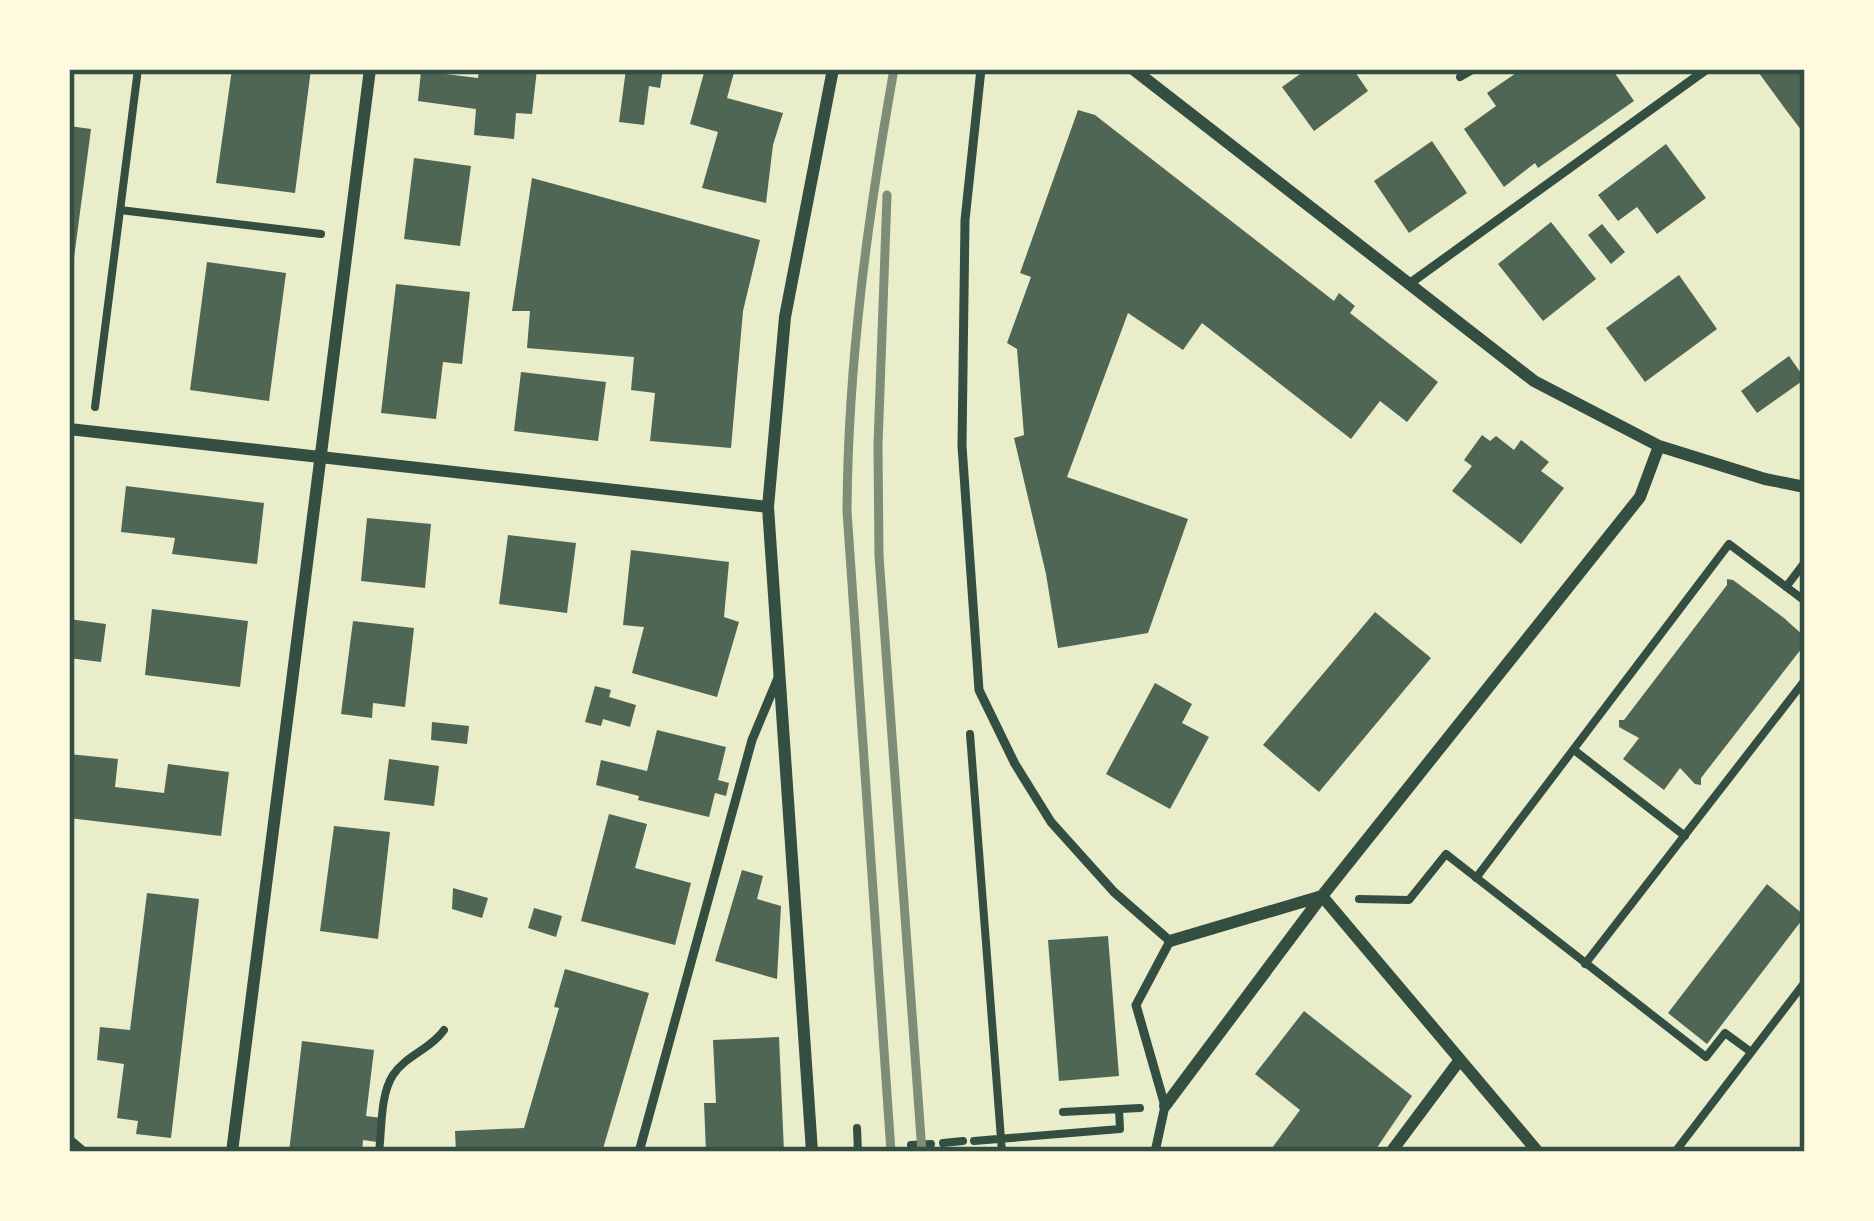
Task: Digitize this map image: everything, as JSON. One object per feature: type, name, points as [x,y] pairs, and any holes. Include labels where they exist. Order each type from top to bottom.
[{"type":"street","points":[[232,1152],[370,69]]},
{"type":"street","points":[[812,1152],[768,507],[785,316],[833,69]]},
{"type":"street","points":[[1133,69],[1534,381],[1659,446],[1805,487]]},
{"type":"street","points":[[69,428],[768,507]]},
{"type":"street","points":[[1165,1106],[1322,896],[1640,497],[1659,446]]},
{"type":"street","points":[[1170,941],[1322,896]]},
{"type":"street","points":[[1322,896],[1538,1152]]},
{"type":"street","points":[[1391,1152],[1459,1060]]},
{"type":"street","points":[[69,1141],[82,1152]]},
{"type":"lane","points":[[981,69],[965,220],[962,446],[979,690],[1051,822],[1114,892],[1170,941],[1136,1005],[1165,1106],[1155,1152]]},
{"type":"lane","points":[[1409,284],[1707,69]]},
{"type":"lane","points":[[639,1152],[752,740],[780,673]]},
{"type":"path","points":[[92,431],[138,69]]},
{"type":"path","points":[[1460,77],[1474,69]]},
{"type":"path","points":[[120,210],[350,237]]},
{"type":"path","points":[[1476,878],[1729,544],[1805,602]]},
{"type":"path","points":[[1786,587],[1805,562]]},
{"type":"path","points":[[1585,964],[1805,680]]},
{"type":"path","points":[[979,690],[967,701],[1002,1152]]},
{"type":"path","points":[[1574,750],[1685,836]]},
{"type":"path","points":[[1383,901],[1409,900],[1446,854],[1706,1057],[1725,1033],[1751,1052]]},
{"type":"path","points":[[1675,1152],[1805,982]]},
{"type":"path","points":[[379,1152],[393,1074],[435,1043],[444,1030]]},
{"type":"path","points":[[974,1141],[1120,1129],[1119,1108],[1064,1112]]},
{"type":"path","points":[[857,1128],[858,1152]]},
{"type":"path","points":[[911,1145],[963,1142]]},
{"type":"building","points":[[232,69],[311,69],[295,193],[216,183]]},
{"type":"building","points":[[479,69],[537,69],[532,114],[516,113],[514,139],[474,135],[476,109],[418,101],[421,71],[478,78]]},
{"type":"building","points":[[626,69],[663,69],[660,88],[649,86],[644,125],[619,122]]},
{"type":"building","points":[[705,69],[735,69],[727,98],[783,113],[773,145],[766,203],[702,188],[718,132],[690,124]]},
{"type":"building","points":[[1307,69],[1353,69],[1368,91],[1314,131],[1282,87]]},
{"type":"building","points":[[1522,69],[1612,69],[1634,101],[1504,187],[1464,129],[1496,106],[1487,93]]},
{"type":"building","points":[[1756,69],[1805,69],[1805,135],[1786,110]]},
{"type":"building","points":[[1078,110],[1095,115],[1334,301],[1339,293],[1355,306],[1350,313],[1438,382],[1407,422],[1380,401],[1351,439],[1202,323],[1183,350],[1128,313],[1067,477],[1188,519],[1148,633],[1058,648],[1014,438],[1024,435],[1017,349],[1007,343],[1031,277],[1020,273]]},
{"type":"building","points":[[69,126],[91,129],[74,258],[69,257]]},
{"type":"building","points":[[1432,141],[1467,193],[1409,233],[1374,181]]},
{"type":"building","points":[[1666,144],[1706,198],[1657,234],[1637,207],[1618,221],[1598,195]]},
{"type":"building","points":[[414,158],[471,166],[460,246],[404,239]]},
{"type":"building","points":[[532,178],[760,240],[743,311],[731,448],[650,441],[655,393],[631,390],[634,357],[527,348],[530,311],[512,311]]},
{"type":"building","points":[[1551,222],[1596,279],[1543,321],[1498,264]]},
{"type":"building","points":[[1602,224],[1625,252],[1611,264],[1588,235]]},
{"type":"building","points":[[207,262],[286,273],[269,401],[190,390]]},
{"type":"building","points":[[1679,275],[1717,329],[1645,382],[1606,328]]},
{"type":"building","points":[[396,284],[470,292],[462,364],[443,362],[436,419],[381,413]]},
{"type":"building","points":[[1789,356],[1805,379],[1757,413],[1741,391]]},
{"type":"building","points":[[521,372],[606,382],[598,441],[514,431]]},
{"type":"building","points":[[1482,435],[1490,441],[1496,436],[1514,450],[1521,440],[1549,462],[1541,471],[1564,488],[1521,544],[1452,491],[1472,466],[1464,460]]},
{"type":"building","points":[[126,486],[264,503],[257,564],[172,554],[175,538],[121,532]]},
{"type":"building","points":[[367,518],[431,524],[425,588],[361,581]]},
{"type":"building","points":[[508,535],[576,543],[567,613],[499,604]]},
{"type":"building","points":[[631,550],[729,562],[724,617],[739,622],[717,697],[632,673],[644,627],[623,625]]},
{"type":"building","points":[[1727,579],[1784,618],[1805,637],[1805,644],[1701,778],[1701,785],[1680,768],[1664,790],[1623,759],[1639,738],[1619,727],[1619,720],[1624,720]]},
{"type":"building","points":[[152,609],[248,621],[240,687],[145,675]]},
{"type":"building","points":[[1375,612],[1431,658],[1319,792],[1263,745]]},
{"type":"building","points":[[69,619],[106,624],[101,662],[69,658]]},
{"type":"building","points":[[353,621],[414,628],[405,707],[373,703],[372,718],[341,714]]},
{"type":"building","points":[[1155,683],[1192,704],[1182,723],[1209,737],[1170,809],[1106,774]]},
{"type":"building","points":[[595,686],[611,690],[609,697],[636,705],[630,727],[603,719],[601,726],[585,722]]},
{"type":"building","points":[[432,722],[469,726],[467,744],[431,740]]},
{"type":"building","points":[[657,730],[726,747],[718,780],[729,783],[726,796],[715,793],[709,817],[596,785],[601,760],[647,771]]},
{"type":"building","points":[[69,754],[118,759],[115,787],[164,793],[168,764],[229,772],[221,836],[69,818]]},
{"type":"building","points":[[389,759],[439,766],[434,806],[384,800]]},
{"type":"building","points":[[609,814],[647,824],[635,868],[691,883],[675,945],[581,921]]},
{"type":"building","points":[[334,826],[390,832],[378,939],[320,931]]},
{"type":"building","points":[[742,870],[763,876],[757,899],[781,906],[777,979],[715,961]]},
{"type":"building","points":[[1767,884],[1805,916],[1707,1044],[1668,1013]]},
{"type":"building","points":[[453,888],[488,898],[482,918],[452,909]]},
{"type":"building","points":[[147,893],[199,899],[171,1138],[136,1134],[138,1121],[117,1118],[124,1064],[97,1060],[100,1027],[130,1030]]},
{"type":"building","points":[[534,908],[562,916],[556,937],[528,928]]},
{"type":"building","points":[[1108,936],[1119,1076],[1059,1081],[1048,940]]},
{"type":"building","points":[[565,969],[649,993],[602,1152],[456,1152],[455,1131],[524,1128],[559,1008],[554,1007]]},
{"type":"building","points":[[1304,1011],[1412,1096],[1374,1152],[1269,1152],[1300,1110],[1255,1074]]},
{"type":"building","points":[[779,1037],[784,1152],[706,1152],[704,1103],[716,1103],[713,1040]]},
{"type":"building","points":[[302,1041],[374,1050],[366,1116],[381,1118],[377,1142],[363,1140],[362,1152],[289,1152]]},
{"type":"railway","points":[[891,1152],[847,511],[861,289],[894,69]]},
{"type":"railway","points":[[887,195],[879,556],[922,1152]]}]
